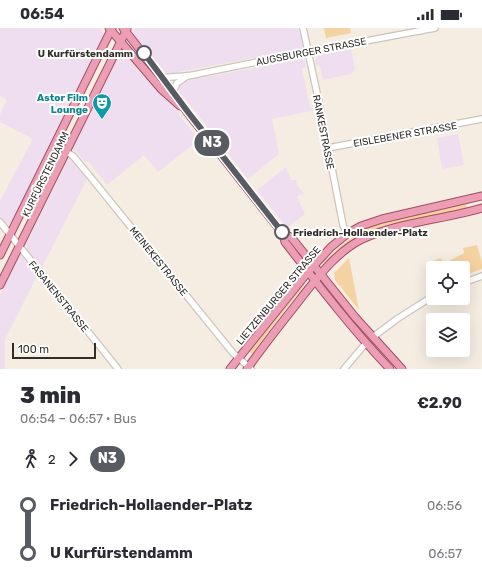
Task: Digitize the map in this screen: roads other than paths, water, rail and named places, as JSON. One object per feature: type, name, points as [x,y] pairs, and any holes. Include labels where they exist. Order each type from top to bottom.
[{"type":"main road","points":[[111,29],[121,43],[162,90],[188,112]]},
{"type":"main road","name":"KURFÜRSTENDAMM","points":[[0,255],[111,29]]},
{"type":"main road","points":[[126,29],[188,112],[283,234],[285,242],[308,272],[366,343],[390,369]]},
{"type":"main road","name":"KURFÜRSTENDAMM","points":[[0,285],[121,43],[126,29]]},
{"type":"main road","name":"LIETZENBURGER STRASSE","points":[[230,369],[308,272],[331,247],[347,234],[361,226],[382,219],[482,196]]},
{"type":"main road","name":"LIETZENBURGER STRASSE","points":[[248,368],[315,281],[346,249],[365,237],[385,230],[482,208]]},
{"type":"main road","points":[[283,234],[291,237],[373,337],[402,369]]},
{"type":"street","name":"RANKESTRASSE","points":[[303,28],[343,225],[347,234]]},
{"type":"street","name":"AUGSBURGER STRASSE","points":[[163,78],[172,76],[187,76],[435,28]]},
{"type":"street","points":[[173,92],[177,83],[187,76]]},
{"type":"street","name":"EISLEBENER STRASSE","points":[[328,148],[482,119]]},
{"type":"street","name":"MEINEKESTRASSE","points":[[67,152],[74,156],[233,353],[248,368]]},
{"type":"street","name":"FASANENSTRASSE","points":[[0,222],[118,369]]},
{"type":"street","points":[[470,280],[482,276]]},
{"type":"street","points":[[373,337],[397,318],[426,300]]},
{"type":"street","points":[[344,369],[366,343]]},
{"type":"place","name":"U Kurfürstendamm","points":[[144,53]]},
{"type":"place","name":"Astor Film Lounge","points":[[102,120]]},
{"type":"place","name":"Friedrich-Hollaender-Platz","points":[[282,232]]}]
